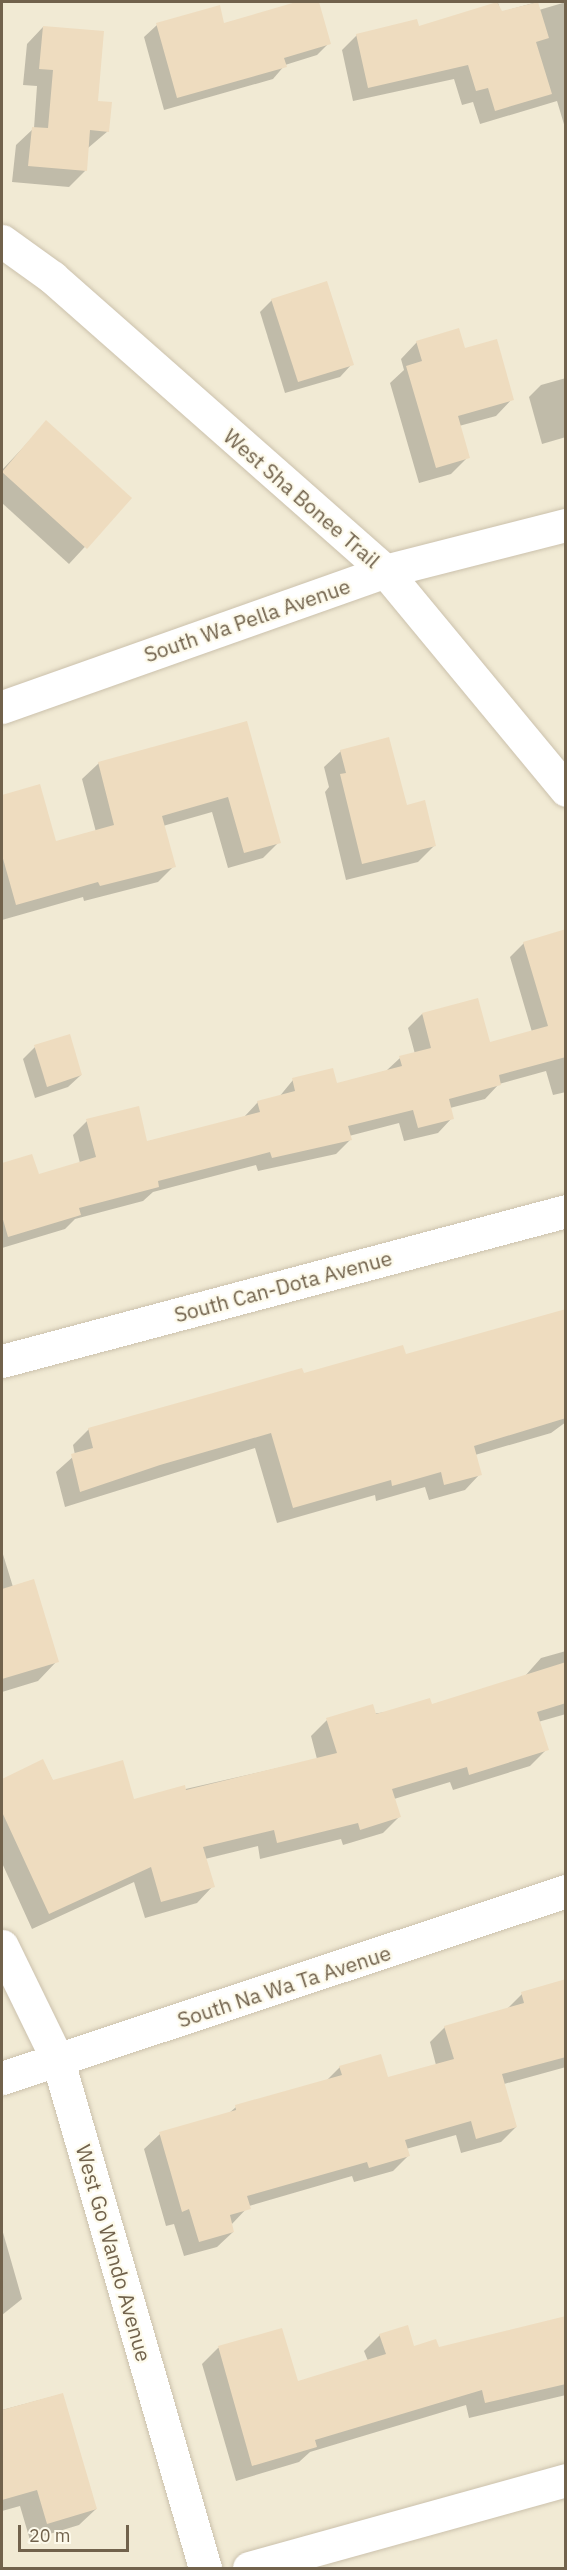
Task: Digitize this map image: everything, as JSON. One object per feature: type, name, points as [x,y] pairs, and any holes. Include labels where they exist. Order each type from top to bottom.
[{"type":"street","name":"West Sha Bonee Trail","points":[[2,241],[52,277],[385,572],[566,790]]},
{"type":"street","name":"South Wa Pella Avenue","points":[[2,707],[385,572],[566,525]]},
{"type":"street","name":"South Can-Dota Avenue","points":[[2,1361],[566,1210]]},
{"type":"street","name":"South Na Wa Ta Avenue","points":[[2,2078],[566,1892]]},
{"type":"street","name":"West Go Wando Avenue","points":[[2,1947],[58,2061],[205,2568]]},
{"type":"street","points":[[249,2568],[566,2480]]},
{"type":"shaded area","points":[[2,2],[565,2],[565,2568],[2,2568]]},
{"type":"building","points":[[296,2],[319,2],[331,44],[284,58],[287,67],[177,98],[156,23],[220,5],[224,23]]},
{"type":"building","points":[[497,2],[502,11],[538,2],[549,38],[536,42],[552,94],[495,111],[488,88],[476,91],[468,65],[368,88],[356,34],[417,19],[419,26]]},
{"type":"building","points":[[43,26],[104,31],[98,101],[112,102],[109,132],[90,130],[87,171],[28,166],[32,127],[48,128],[53,70],[39,69]]},
{"type":"building","points":[[327,281],[354,365],[298,382],[271,299]]},
{"type":"building","points":[[459,328],[465,348],[497,339],[514,400],[458,416],[470,458],[436,468],[406,366],[422,361],[416,341]]},
{"type":"building","points":[[46,420],[132,498],[87,549],[2,472]]},
{"type":"building","points":[[247,721],[281,843],[244,853],[228,797],[162,816],[176,867],[100,886],[98,882],[16,905],[2,855],[2,795],[40,784],[56,841],[114,825],[98,762]]},
{"type":"building","points":[[389,737],[407,805],[425,800],[436,846],[362,864],[340,774],[346,773],[340,750]]},
{"type":"building","points":[[566,929],[566,1057],[499,1075],[501,1085],[449,1099],[454,1119],[418,1128],[413,1110],[348,1126],[352,1140],[272,1158],[270,1152],[158,1181],[159,1187],[79,1208],[81,1215],[8,1237],[2,1216],[2,1163],[32,1154],[39,1174],[96,1157],[86,1119],[139,1106],[147,1141],[260,1112],[257,1101],[295,1091],[292,1078],[333,1068],[337,1083],[402,1066],[399,1056],[431,1048],[422,1013],[478,998],[490,1042],[548,1026],[523,942]]},
{"type":"building","points":[[70,1034],[82,1075],[47,1087],[34,1045]]},
{"type":"building","points":[[566,1309],[566,1418],[474,1446],[482,1475],[444,1485],[441,1472],[392,1486],[391,1480],[293,1508],[271,1433],[160,1465],[80,1492],[71,1454],[93,1448],[88,1428],[302,1368],[304,1373],[403,1345],[406,1354]]},
{"type":"building","points":[[34,1579],[59,1662],[2,1679],[2,1589]]},
{"type":"building","points":[[566,1662],[566,1703],[537,1712],[549,1750],[469,1775],[467,1767],[392,1789],[401,1817],[360,1830],[358,1823],[277,1843],[274,1830],[203,1847],[215,1887],[161,1902],[151,1867],[49,1914],[2,1812],[2,1779],[43,1759],[53,1780],[123,1760],[134,1799],[185,1785],[186,1790],[337,1753],[326,1718],[373,1704],[376,1714],[430,1698],[432,1704]]},
{"type":"building","points":[[566,1979],[566,2057],[502,2074],[517,2127],[476,2139],[471,2121],[405,2140],[410,2156],[369,2168],[367,2162],[247,2196],[251,2209],[230,2215],[234,2232],[199,2242],[189,2209],[182,2212],[159,2132],[236,2110],[235,2105],[342,2075],[339,2066],[381,2054],[388,2077],[454,2059],[444,2026],[524,2003],[521,1992]]},
{"type":"building","points":[[566,2316],[566,2384],[485,2403],[482,2390],[315,2440],[317,2447],[252,2466],[218,2346],[282,2328],[298,2381],[386,2354],[379,2334],[408,2325],[414,2346],[436,2339],[439,2347]]},
{"type":"building","points":[[63,2393],[97,2509],[47,2524],[37,2490],[2,2500],[2,2410]]}]
